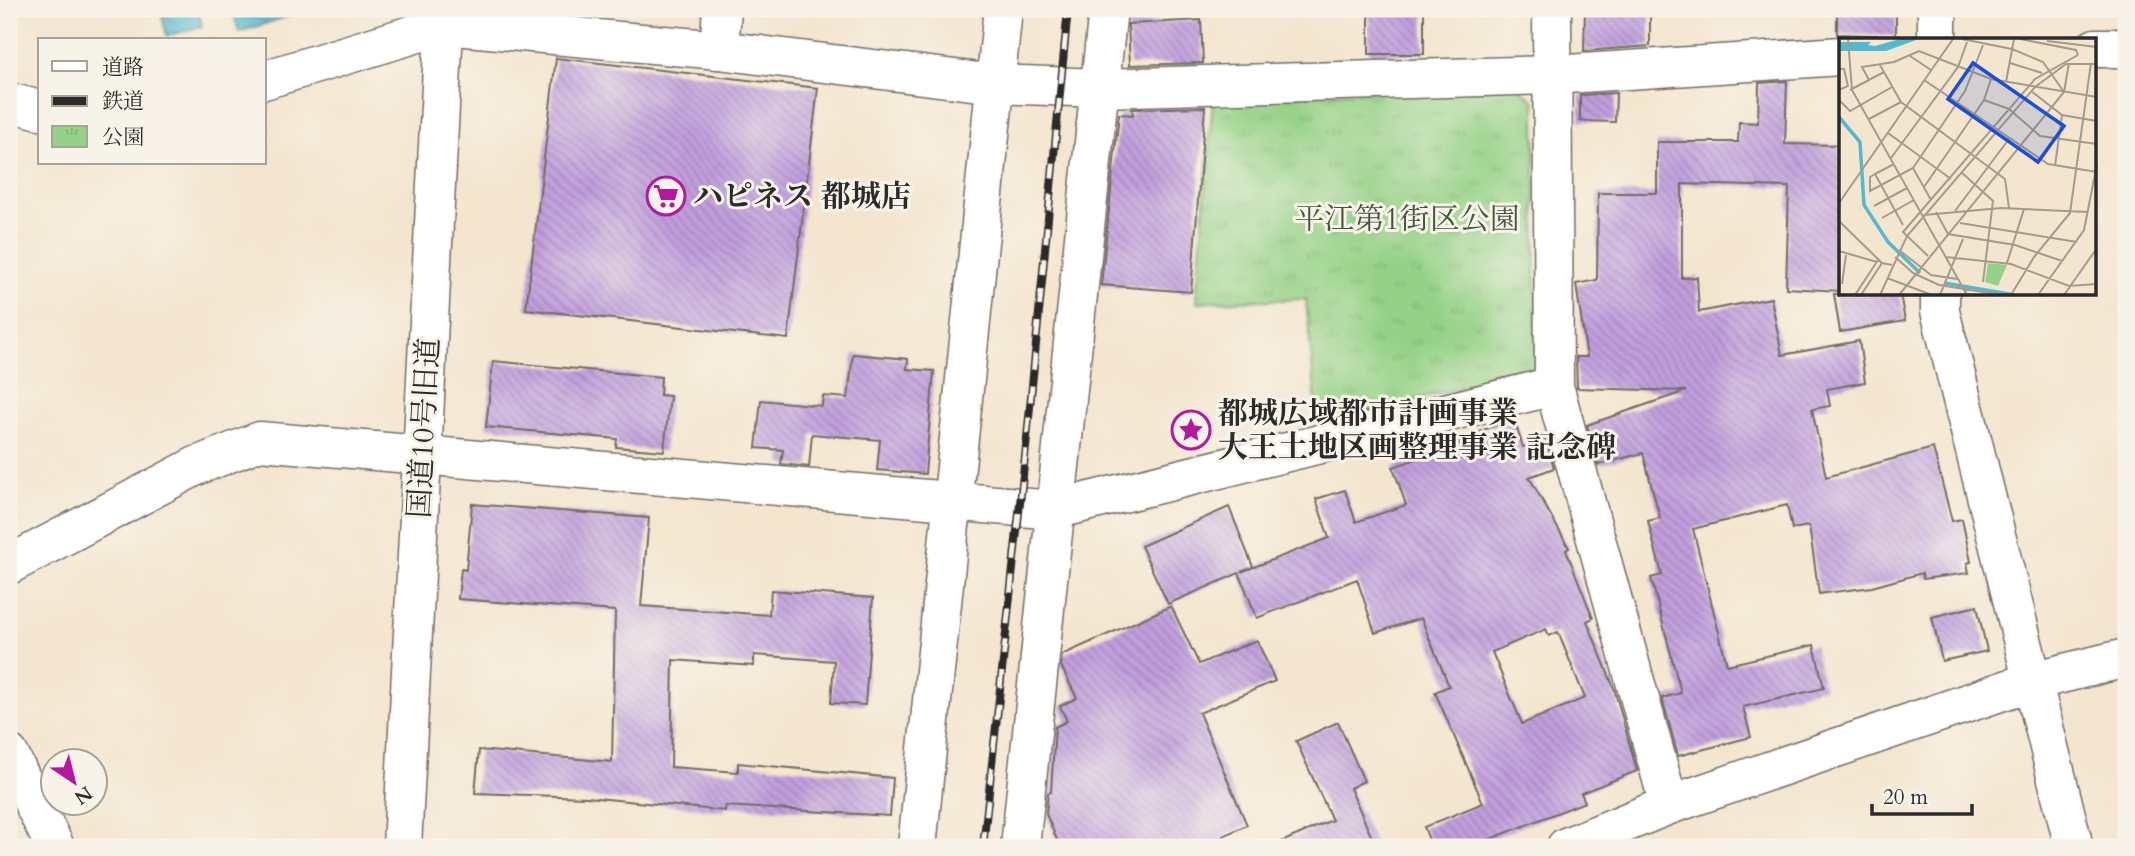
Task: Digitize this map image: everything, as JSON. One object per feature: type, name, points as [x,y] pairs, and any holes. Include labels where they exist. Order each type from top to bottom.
[{"type":"street","points":[[719,50],[722,9]]},
{"type":"street","points":[[917,847],[1003,9]]},
{"type":"street","points":[[1020,847],[1108,9]]},
{"type":"street","points":[[1552,9],[1554,387],[1669,805]]},
{"type":"street","points":[[1937,9],[1937,38]]},
{"type":"street","points":[[266,79],[444,17],[996,84],[1101,88],[1552,75],[1839,56]]},
{"type":"street","name":"国道10号旧道","points":[[402,847],[444,17]]},
{"type":"street","points":[[2096,48],[2126,48]]},
{"type":"street","points":[[9,103],[38,110]]},
{"type":"street","points":[[1940,296],[1940,311],[2074,847]]},
{"type":"street","points":[[9,565],[196,466],[260,441],[1054,510],[1554,387]]},
{"type":"street","points":[[1566,847],[1669,805],[2032,681],[2126,658]]},
{"type":"street","points":[[9,754],[55,847]]},
{"type":"green space","name":"平江第1街区公園","points":[[1516,85],[1535,102],[1536,368],[1318,425],[1306,299],[1196,302],[1213,98]]},
{"type":"water","points":[[160,9],[198,9],[202,26],[167,36]]},
{"type":"water","points":[[232,9],[312,9],[239,32]]},
{"type":"building","points":[[1369,9],[1424,9],[1424,54],[1369,54]]},
{"type":"building","points":[[1585,9],[1650,9],[1650,46],[1584,51]]},
{"type":"building","points":[[1837,9],[1896,9],[1896,36],[1837,34]]},
{"type":"building","points":[[1201,20],[1203,63],[1130,65],[1128,24]]},
{"type":"building","points":[[556,58],[818,88],[788,339],[526,309]]},
{"type":"building","points":[[1787,81],[1785,144],[1839,145],[1839,291],[1786,288],[1789,187],[1682,184],[1682,278],[1697,277],[1699,312],[1771,298],[1782,355],[1859,341],[1865,382],[1827,389],[1830,406],[1812,409],[1826,477],[1933,448],[1952,521],[1962,519],[1971,562],[1967,563],[1969,573],[1923,579],[1922,573],[1872,587],[1819,594],[1809,526],[1792,529],[1787,505],[1693,529],[1727,665],[1814,645],[1824,688],[1743,707],[1751,737],[1678,756],[1662,698],[1681,693],[1651,578],[1662,575],[1648,521],[1660,518],[1643,453],[1598,465],[1587,425],[1686,391],[1577,388],[1576,357],[1587,357],[1576,284],[1597,280],[1598,193],[1657,193],[1657,142],[1738,142],[1739,122],[1758,123],[1759,83]]},
{"type":"building","points":[[1616,93],[1615,122],[1580,121],[1580,95]]},
{"type":"building","points":[[1205,107],[1191,292],[1101,285],[1119,114],[1133,115],[1132,109]]},
{"type":"building","points":[[1834,294],[1900,296],[1905,321],[1840,332]]},
{"type":"building","points":[[853,354],[908,359],[907,369],[934,371],[925,474],[877,470],[880,440],[812,434],[809,467],[781,464],[783,450],[756,448],[761,400],[822,406],[823,396],[848,398]]},
{"type":"building","points":[[493,361],[661,377],[660,395],[670,396],[664,451],[616,447],[617,439],[486,427]]},
{"type":"building","points":[[1514,419],[1523,447],[1546,439],[1554,468],[1529,477],[1569,548],[1566,550],[1593,618],[1587,621],[1614,688],[1637,771],[1581,793],[1585,802],[1470,847],[1432,847],[1424,827],[1483,803],[1435,692],[1449,686],[1421,618],[1375,633],[1357,579],[1257,618],[1239,573],[1168,604],[1141,546],[1229,507],[1253,567],[1241,572],[1329,538],[1316,499],[1345,490],[1356,522],[1406,505],[1393,467],[1460,444],[1458,439]],"holes":[[[1546,629],[1549,636],[1558,632],[1585,698],[1522,724],[1492,652]]]},
{"type":"building","points":[[472,504],[649,518],[641,606],[769,615],[771,590],[873,598],[865,705],[831,703],[834,661],[754,655],[754,666],[673,660],[671,767],[738,772],[738,763],[893,778],[890,816],[725,806],[725,811],[587,797],[475,793],[479,750],[612,762],[615,611],[458,599],[461,569],[466,570]]},
{"type":"building","points":[[1171,606],[1199,664],[1257,640],[1275,681],[1199,713],[1247,825],[1223,836],[1228,847],[1060,847],[1046,814],[1048,793],[1051,792],[1055,727],[1067,721],[1060,706],[1077,698],[1061,666],[1062,655]]},
{"type":"building","points":[[1977,606],[1987,651],[1942,661],[1932,617]]},
{"type":"building","points":[[1338,722],[1364,781],[1350,788],[1376,847],[1270,847],[1332,820],[1296,741]]},
{"type":"railway","points":[[983,847],[1027,438],[1068,9]]},
{"type":"place","name":"ハピネス 都城店","points":[[666,196]]},
{"type":"place","name":"都城広域都市計画事業 大王土地区画整理事業 記念碑","points":[[1191,430]]}]
